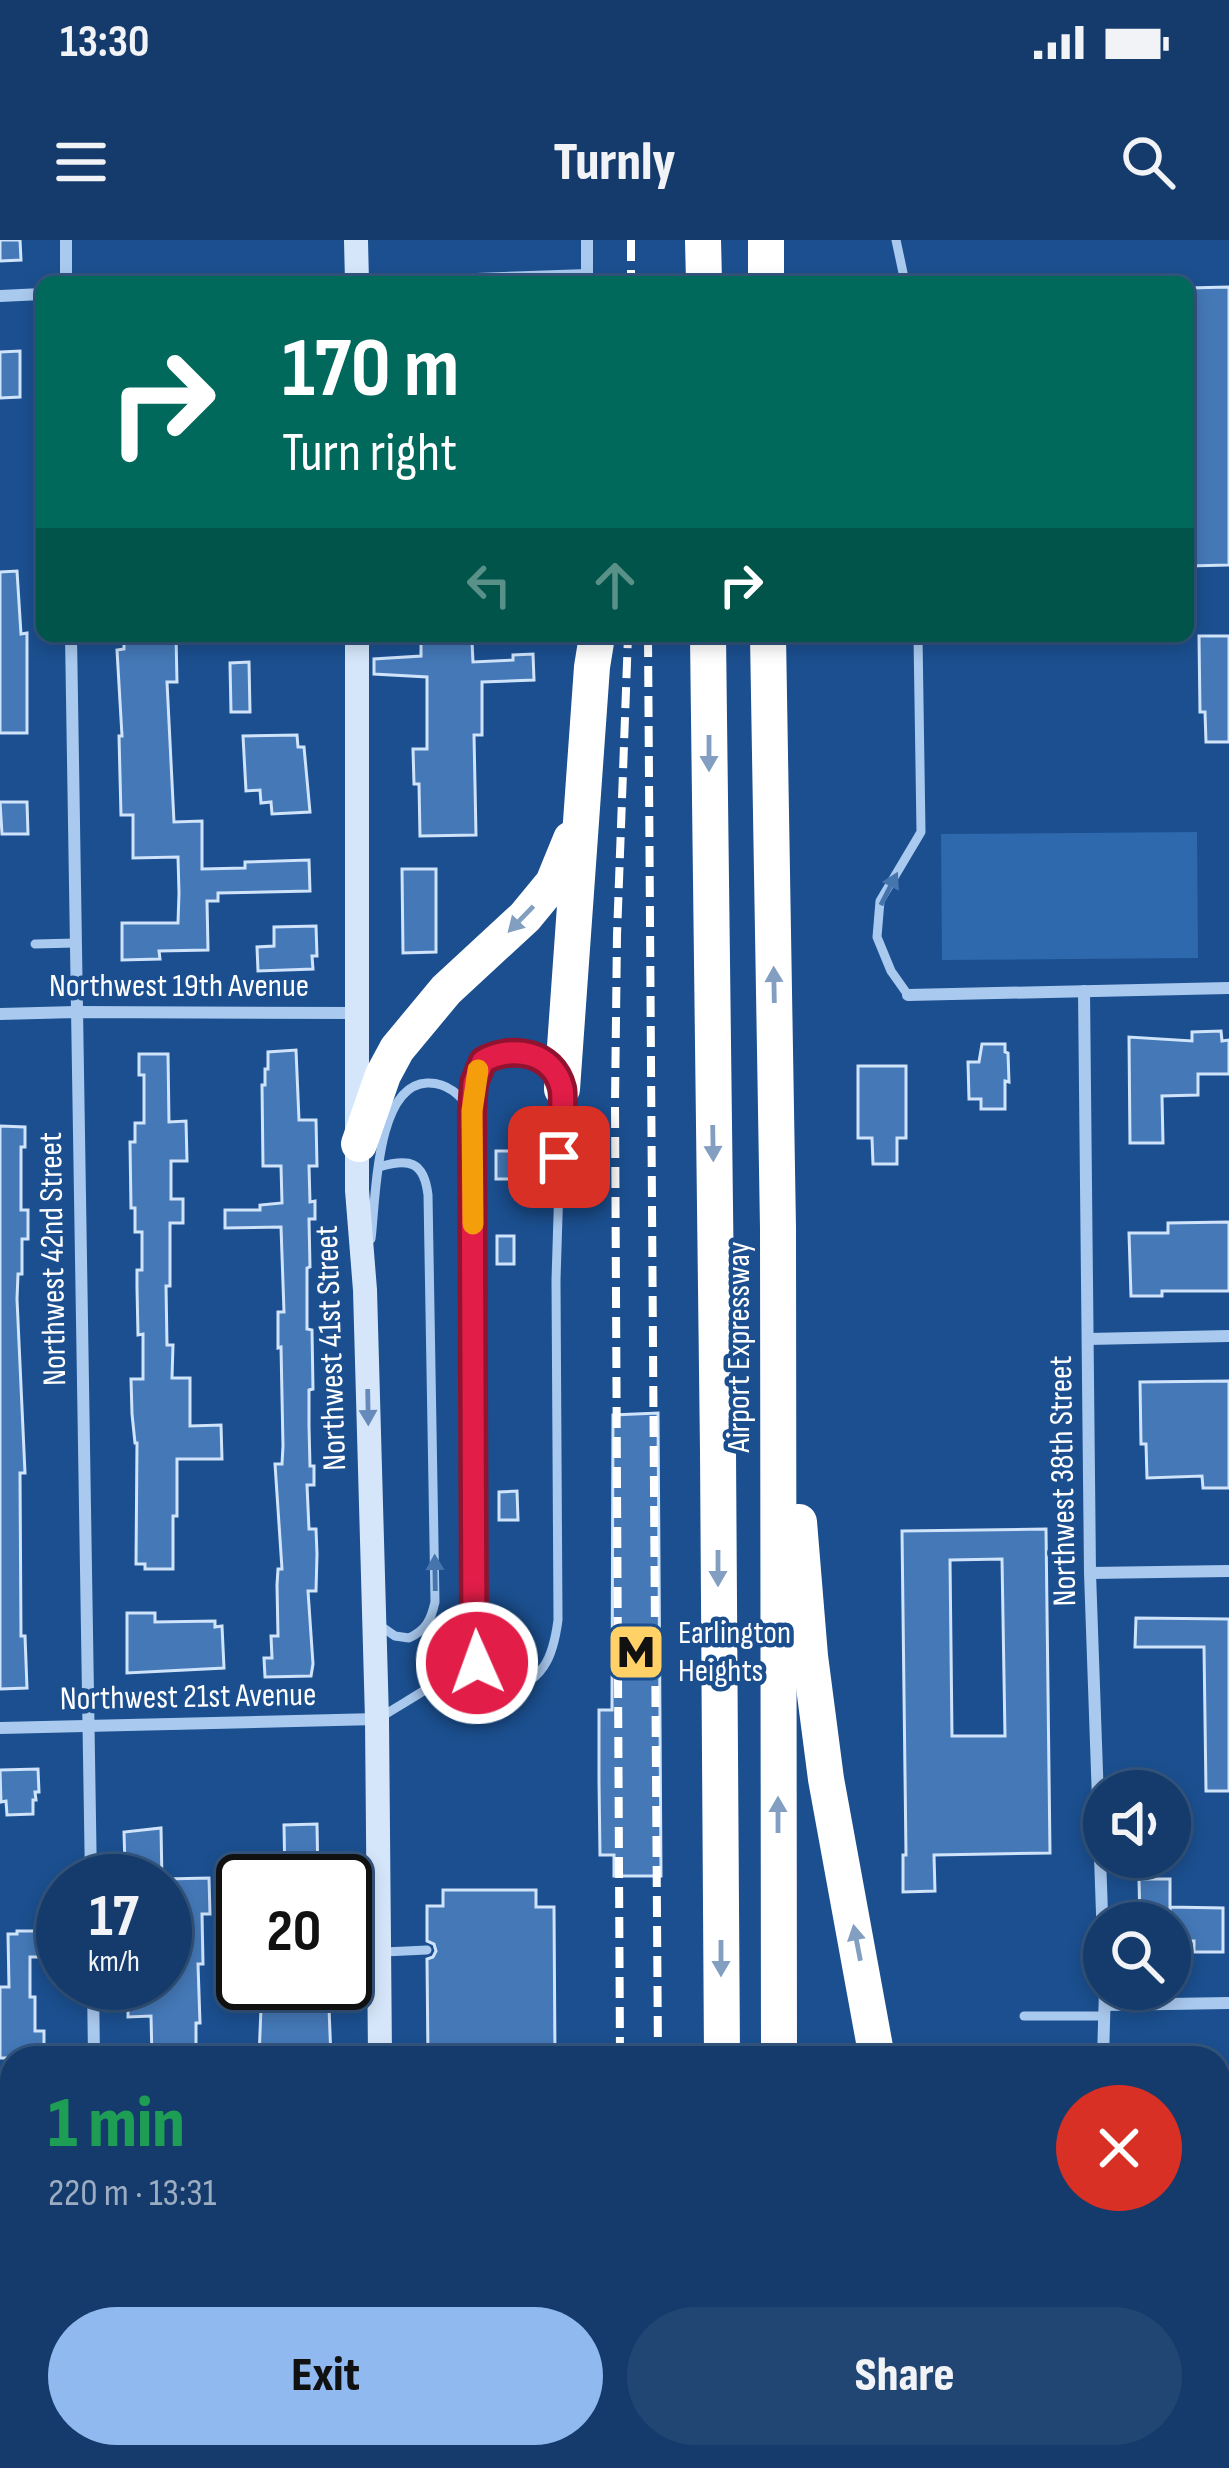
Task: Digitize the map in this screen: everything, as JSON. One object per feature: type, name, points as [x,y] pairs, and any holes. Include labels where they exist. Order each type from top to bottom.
[{"type":"highway","points":[[766,240],[766,276]]},
{"type":"highway","points":[[562,1089],[596,642]]},
{"type":"highway","name":"Airport Expressway","points":[[708,642],[722,2046]]},
{"type":"highway","name":"Airport Expressway","points":[[768,642],[778,1228],[779,2046]]},
{"type":"highway","points":[[369,1155],[383,1075],[397,1049],[446,990],[525,917],[553,883],[572,838],[585,777]]},
{"type":"highway","points":[[778,1228],[810,1656],[826,1779],[875,2046]]},
{"type":"main road","points":[[356,240],[357,276]]},
{"type":"main road","name":"Northwest 41st Street","points":[[357,642],[358,1012],[369,1155],[357,1190],[365,1290],[377,1719],[380,2046]]},
{"type":"street","points":[[65,240],[66,276]]},
{"type":"street","points":[[559,276],[587,275],[587,240]]},
{"type":"street","points":[[0,296],[36,294]]},
{"type":"street","name":"Northwest 42nd Street","points":[[71,642],[90,1854]]},
{"type":"street","points":[[908,995],[1229,988]]},
{"type":"street","name":"Northwest 38th Street","points":[[1084,991],[1090,1573],[1102,1902]]},
{"type":"street","name":"Northwest 19th Avenue","points":[[0,1014],[358,1012]]},
{"type":"street","points":[[1088,1339],[1229,1336]]},
{"type":"street","points":[[1090,1573],[1229,1571]]},
{"type":"street","name":"Northwest 21st Avenue","points":[[0,1728],[377,1719]]},
{"type":"street","points":[[1191,2005],[1229,2003]]},
{"type":"street","points":[[93,2010],[94,2046]]},
{"type":"street","points":[[1103,2046],[1104,2010]]},
{"type":"lane","points":[[896,240],[904,276]]},
{"type":"lane","points":[[908,995],[891,971],[877,937],[880,901],[921,832],[918,642]]},
{"type":"lane","points":[[35,944],[75,943]]},
{"type":"lane","points":[[504,1052],[541,1059],[562,1089],[556,1280],[558,1620],[545,1665],[534,1678],[513,1686],[490,1680],[477,1663],[474,1649],[472,1111],[477,1071],[483,1061],[504,1052]]},
{"type":"lane","points":[[374,1620],[395,1636],[409,1638],[426,1627],[435,1602],[428,1195],[422,1171],[414,1164],[369,1155],[382,1142],[391,1112],[412,1085],[451,1089],[472,1111]]},
{"type":"lane","points":[[377,1719],[441,1680],[474,1649]]},
{"type":"lane","points":[[378,1952],[428,1950]]},
{"type":"lane","points":[[1024,2016],[1104,2010]]},
{"type":"shaded area","points":[[1197,832],[1198,958],[942,960],[941,834]]},
{"type":"building","points":[[0,240],[20,240],[21,260],[0,261]]},
{"type":"building","points":[[1229,287],[1229,565],[1194,566],[1194,288]]},
{"type":"building","points":[[20,351],[20,397],[0,398],[0,352]]},
{"type":"building","points":[[17,571],[21,634],[27,633],[27,733],[0,733],[0,572]]},
{"type":"building","points":[[1199,636],[1229,636],[1229,742],[1206,742],[1205,712],[1200,712]]},
{"type":"building","points":[[124,642],[176,642],[177,682],[167,682],[174,822],[202,821],[202,869],[309,860],[310,891],[218,893],[218,901],[207,901],[208,950],[159,951],[160,959],[122,960],[122,923],[178,923],[179,893],[178,857],[133,858],[133,815],[121,815],[117,650],[124,649]]},
{"type":"building","points":[[472,642],[473,662],[533,654],[534,680],[482,682],[482,735],[474,735],[476,835],[420,836],[413,749],[427,749],[427,677],[374,674],[374,659],[421,656],[421,643]]},
{"type":"building","points":[[249,662],[250,712],[231,712],[230,663]]},
{"type":"building","points":[[297,735],[298,747],[304,747],[310,812],[272,814],[271,802],[261,803],[260,790],[246,791],[243,736]]},
{"type":"building","points":[[0,802],[27,802],[28,834],[2,834]]},
{"type":"building","points":[[402,869],[436,869],[436,952],[403,953]]},
{"type":"building","points":[[316,926],[313,969],[258,971],[257,947],[274,946],[274,927]]},
{"type":"building","points":[[1221,1031],[1222,1041],[1229,1040],[1229,1074],[1198,1074],[1198,1095],[1162,1096],[1163,1143],[1130,1143],[1129,1037],[1192,1041],[1192,1032]]},
{"type":"building","points":[[982,1044],[1005,1044],[1009,1082],[1005,1081],[1005,1109],[981,1109],[981,1099],[969,1099],[968,1062],[979,1062]]},
{"type":"building","points":[[296,1050],[299,1120],[316,1120],[317,1166],[309,1166],[315,1219],[309,1219],[307,1268],[314,1485],[307,1485],[309,1529],[316,1529],[317,1554],[316,1591],[308,1591],[313,1664],[311,1676],[265,1677],[264,1658],[272,1658],[271,1636],[278,1636],[277,1585],[278,1569],[282,1569],[275,1464],[282,1464],[283,1446],[278,1348],[278,1312],[284,1312],[281,1227],[225,1228],[225,1210],[260,1210],[260,1205],[282,1203],[281,1166],[263,1166],[262,1085],[268,1052]]},
{"type":"building","points":[[139,1054],[168,1054],[169,1122],[186,1121],[187,1161],[171,1161],[171,1199],[183,1199],[183,1223],[170,1223],[170,1286],[166,1286],[172,1378],[190,1378],[190,1426],[221,1425],[222,1459],[177,1459],[173,1569],[145,1569],[145,1564],[136,1564],[137,1443],[131,1379],[143,1379],[137,1288],[142,1232],[135,1232],[135,1208],[131,1208],[130,1142],[135,1142],[135,1123],[144,1123]]},
{"type":"building","points":[[858,1066],[906,1066],[906,1138],[897,1138],[897,1164],[873,1164],[872,1138],[858,1138]]},
{"type":"building","points":[[0,1126],[25,1127],[21,1210],[28,1210],[28,1239],[22,1239],[17,1299],[25,1473],[20,1473],[21,1636],[25,1636],[27,1688],[0,1689]]},
{"type":"building","points":[[496,1151],[514,1151],[515,1179],[496,1179]]},
{"type":"building","points":[[1229,1222],[1229,1291],[1131,1296],[1129,1233],[1168,1233],[1168,1223]]},
{"type":"building","points":[[497,1236],[514,1236],[514,1264],[497,1264]]},
{"type":"building","points":[[1229,1381],[1229,1488],[1203,1488],[1202,1476],[1147,1478],[1140,1382]]},
{"type":"building","points":[[658,1413],[661,1876],[614,1876],[614,1855],[600,1855],[599,1781],[599,1710],[612,1710],[613,1415]]},
{"type":"building","points":[[517,1491],[518,1520],[499,1520],[499,1492]]},
{"type":"building","points":[[1046,1529],[1050,1853],[934,1855],[935,1891],[903,1892],[902,1531]],"holes":[[[1002,1559],[1005,1736],[952,1736],[950,1560]]]},
{"type":"building","points":[[127,1613],[155,1613],[155,1622],[215,1621],[215,1627],[222,1626],[224,1668],[127,1673]]},
{"type":"building","points":[[1136,1618],[1229,1619],[1229,1791],[1206,1791],[1204,1647],[1135,1647]]},
{"type":"building","points":[[38,1769],[33,1814],[7,1815],[6,1801],[1,1802],[0,1770]]},
{"type":"building","points":[[317,1824],[318,1854],[285,1854],[284,1825]]},
{"type":"building","points":[[161,1828],[161,1854],[125,1854],[124,1832]]},
{"type":"building","points":[[192,1878],[209,1878],[210,1914],[202,1914],[203,1964],[198,1964],[196,2046],[152,2046],[151,2016],[128,2017],[128,2010],[192,2010]]},
{"type":"building","points":[[1139,1879],[1170,1879],[1170,1902],[1140,1902]]},
{"type":"building","points":[[443,1890],[536,1890],[536,1907],[554,1907],[555,2046],[428,2046],[427,1959],[436,1951],[427,1941],[427,1906],[443,1906]]},
{"type":"building","points":[[1191,1907],[1223,1908],[1223,1952],[1194,1952]]},
{"type":"building","points":[[36,1931],[36,1957],[30,1957],[30,1997],[35,1997],[35,2031],[44,2031],[44,2046],[0,2046],[0,1987],[9,1987],[8,1934]]},
{"type":"building","points":[[261,2010],[329,2010],[331,2046],[259,2046]]},
{"type":"railway","points":[[631,240],[631,276]]},
{"type":"railway","points":[[620,2046],[615,1103],[628,642]]},
{"type":"railway","points":[[648,642],[658,2046]]},
{"type":"slow traffic","points":[[473,1224],[472,1111],[478,1070]]},
{"type":"place","name":"Earlington Heights","points":[[636,1652]]},
{"type":"route","points":[[477,1663],[472,1111],[474,1083],[483,1061],[516,1051],[541,1059],[552,1070],[562,1089],[559,1157]]}]
